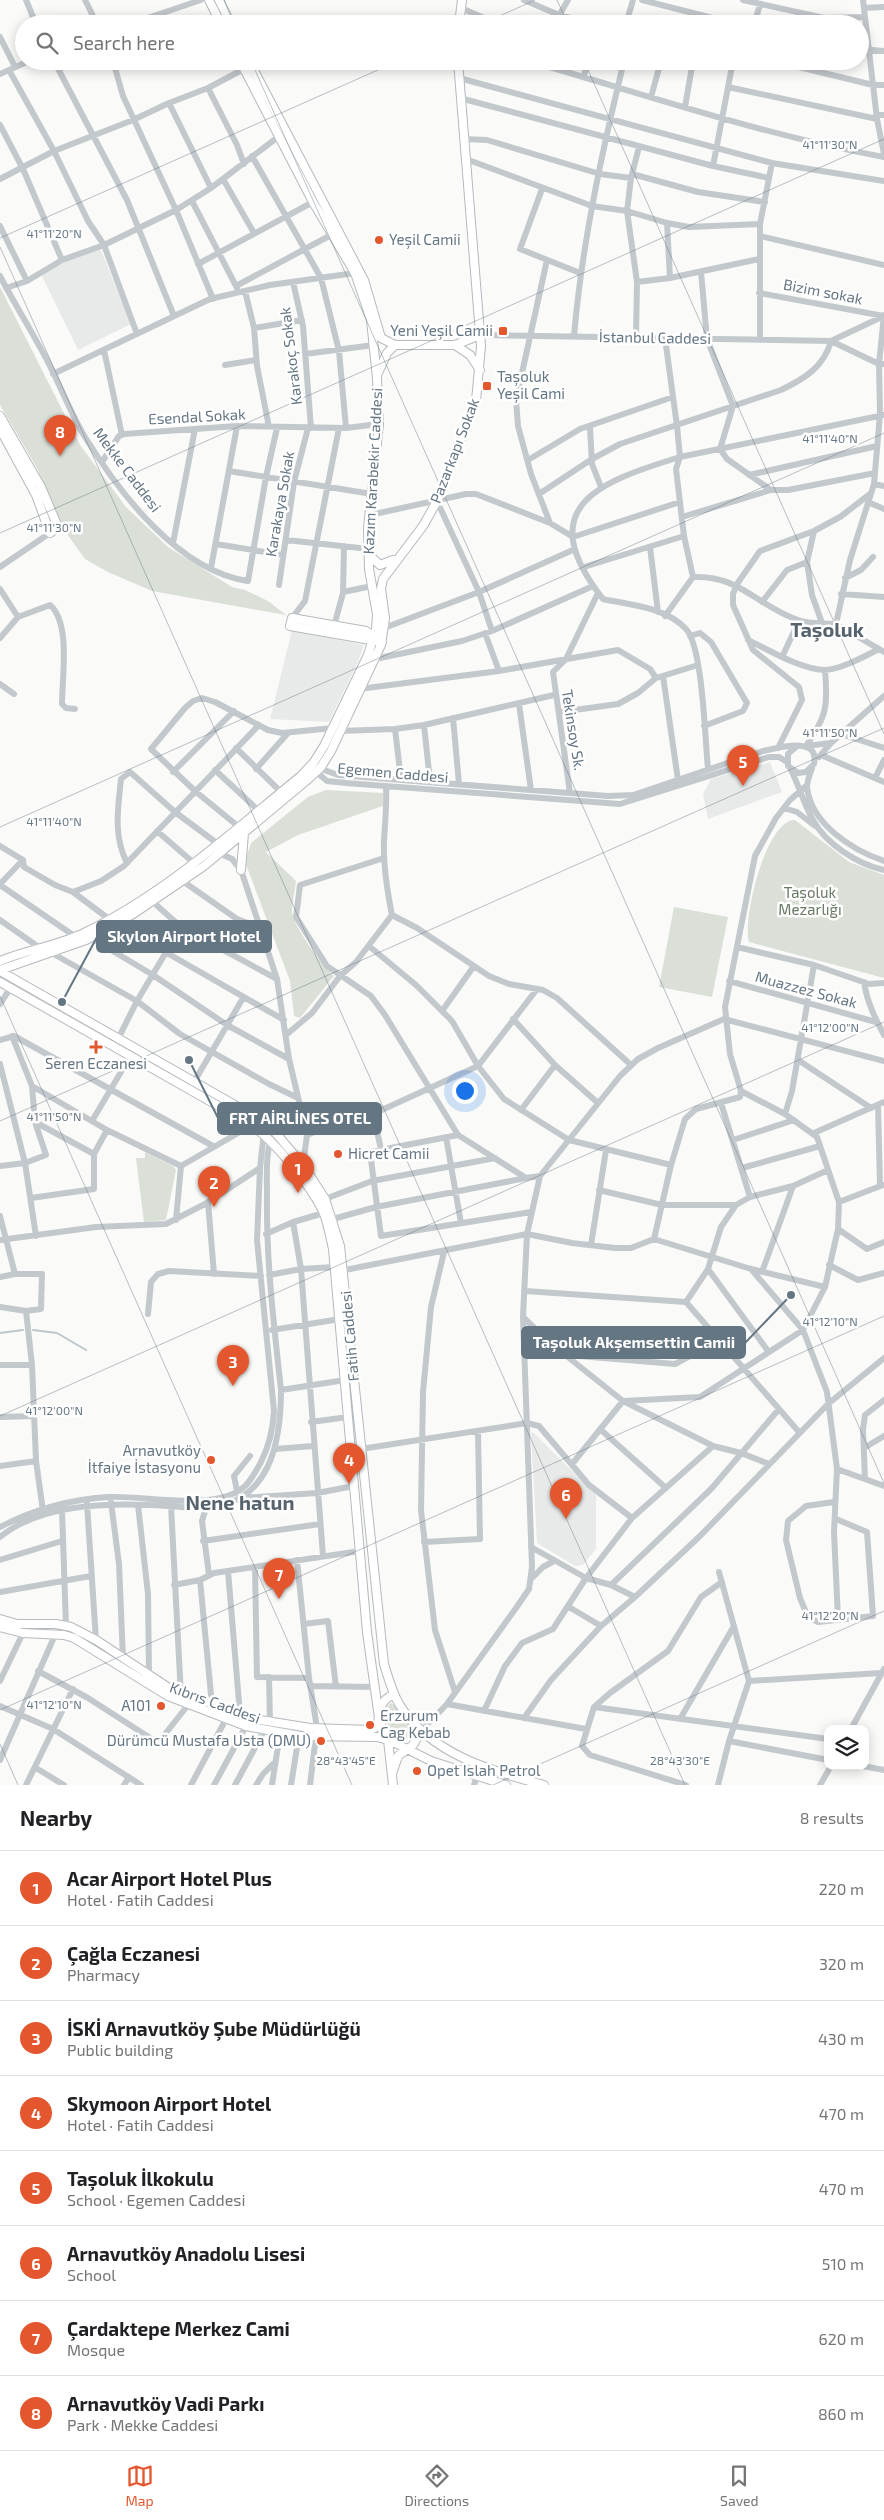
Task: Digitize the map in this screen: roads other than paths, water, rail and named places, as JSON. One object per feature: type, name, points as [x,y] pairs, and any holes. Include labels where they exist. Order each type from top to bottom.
[{"type":"main road","points":[[209,0],[216,15]]},
{"type":"main road","points":[[219,0],[226,15]]},
{"type":"main road","name":"Kazım Karabekir Caddesi","points":[[0,961],[76,937],[109,919],[195,864],[218,844],[242,830],[313,770],[375,659],[377,639],[376,614],[369,552],[370,515],[379,424],[374,345],[366,301],[355,273],[313,202],[244,70]]},
{"type":"main road","points":[[255,70],[364,280],[381,338],[395,345],[455,345],[480,335]]},
{"type":"main road","name":"Pazarkapı Sokak","points":[[398,556],[422,526],[437,501],[476,401],[480,370],[480,335],[459,70]]},
{"type":"main road","points":[[377,378],[387,352],[395,345]]},
{"type":"main road","points":[[455,345],[470,355],[480,370]]},
{"type":"main road","points":[[0,416],[42,487],[58,527],[50,533],[36,495],[0,429]]},
{"type":"main road","points":[[369,552],[380,565],[389,563],[398,556]]},
{"type":"main road","name":"Kazım Karabekir Caddesi","points":[[0,971],[91,938],[153,902],[184,882],[219,854],[258,811],[313,770],[321,767],[377,639],[384,628],[381,589],[383,579],[398,556]]},
{"type":"main road","points":[[291,622],[366,631],[377,639]]},
{"type":"main road","points":[[291,622],[377,639]]},
{"type":"main road","points":[[241,870],[242,830]]},
{"type":"main road","name":"Fatih Caddesi","points":[[0,971],[194,1082],[266,1133],[324,1213],[333,1249],[335,1267],[367,1632],[379,1718],[388,1740],[393,1785]]},
{"type":"main road","name":"Fatih Caddesi","points":[[0,982],[266,1133],[274,1131],[303,1165],[325,1199],[333,1218],[344,1270],[384,1664],[394,1694],[408,1717],[421,1730],[444,1747],[479,1766],[544,1785]]},
{"type":"main road","name":"Kıbrıs Caddesi","points":[[0,1619],[25,1624],[66,1626],[96,1640],[180,1693],[270,1723],[317,1732],[371,1730],[378,1726],[379,1718]]},
{"type":"main road","points":[[0,1627],[23,1633],[74,1638],[185,1704],[246,1726],[264,1731],[299,1735],[317,1732],[377,1737],[388,1740],[431,1761],[506,1785]]},
{"type":"main road","points":[[379,1718],[381,1704],[386,1698],[394,1694]]},
{"type":"main road","points":[[392,1774],[398,1756],[408,1750],[421,1730]]},
{"type":"street","points":[[26,0],[32,15]]},
{"type":"street","points":[[85,0],[92,15]]},
{"type":"street","points":[[157,15],[201,0]]},
{"type":"street","points":[[524,0],[559,15],[568,0]]},
{"type":"street","points":[[629,15],[633,0]]},
{"type":"street","points":[[642,0],[701,15]]},
{"type":"street","points":[[743,0],[809,15]]},
{"type":"street","points":[[864,0],[865,15]]},
{"type":"street","points":[[462,4],[482,15]]},
{"type":"street","points":[[757,15],[760,5]]},
{"type":"street","points":[[864,8],[884,7]]},
{"type":"street","points":[[0,37],[12,69],[88,221],[104,245],[137,334]]},
{"type":"street","points":[[869,50],[884,51]]},
{"type":"street","points":[[560,70],[722,118],[840,149],[884,156],[876,117],[869,59]]},
{"type":"street","points":[[0,74],[15,68]]},
{"type":"street","points":[[59,70],[140,228],[174,316]]},
{"type":"street","points":[[116,70],[123,96],[133,120],[176,210],[213,298]]},
{"type":"street","points":[[0,179],[23,169],[54,150],[133,120],[169,103],[208,88],[242,70]]},
{"type":"street","points":[[584,77],[585,70]]},
{"type":"street","points":[[574,336],[580,273],[592,206],[622,70]]},
{"type":"street","points":[[651,97],[658,70]]},
{"type":"street","points":[[685,107],[691,70]]},
{"type":"street","points":[[713,166],[731,70]]},
{"type":"street","points":[[811,70],[872,85],[884,85]]},
{"type":"street","points":[[459,78],[772,163],[884,181]]},
{"type":"street","points":[[728,87],[876,117],[884,115]]},
{"type":"street","points":[[208,88],[237,145],[244,164]]},
{"type":"street","points":[[460,98],[639,147],[769,178]]},
{"type":"street","points":[[169,103],[211,188]]},
{"type":"street","points":[[0,125],[23,169],[62,260]]},
{"type":"street","points":[[6,288],[27,281],[62,260],[104,245],[176,210],[211,188],[278,137]]},
{"type":"street","points":[[463,139],[487,140],[600,174],[631,176],[698,192],[765,202]]},
{"type":"street","points":[[636,338],[638,282],[627,211],[631,176],[639,147]]},
{"type":"street","points":[[252,156],[321,278],[339,350],[343,428],[328,488],[305,601],[291,622]]},
{"type":"street","points":[[466,159],[542,189],[592,206],[627,211],[667,223],[689,227],[760,224]]},
{"type":"street","points":[[760,340],[760,224],[772,163]]},
{"type":"street","points":[[222,179],[254,233]]},
{"type":"street","points":[[542,189],[520,249],[580,273]]},
{"type":"street","points":[[192,201],[240,290],[254,328],[256,360],[273,428],[253,549]]},
{"type":"street","points":[[198,264],[313,202]]},
{"type":"street","points":[[667,223],[670,278]]},
{"type":"street","points":[[0,226],[27,281]]},
{"type":"street","points":[[240,290],[304,249],[331,235]]},
{"type":"street","points":[[760,236],[884,265]]},
{"type":"street","points":[[638,282],[670,278],[760,259]]},
{"type":"street","points":[[547,260],[516,400],[518,426],[550,523]]},
{"type":"street","points":[[701,272],[707,339],[733,406],[720,449]]},
{"type":"street","points":[[54,374],[213,298],[240,290],[355,273]]},
{"type":"street","name":"Mekke Caddesi","points":[[0,276],[54,374],[84,436],[102,462],[157,531],[230,578],[248,581],[253,549]]},
{"type":"street","name":"Karakoç Sokak","points":[[293,282],[302,320],[309,428]]},
{"type":"street","name":"Bizim sokak","points":[[759,292],[884,316]]},
{"type":"street","points":[[831,341],[884,316],[882,414],[874,484],[845,578],[836,624]]},
{"type":"street","points":[[254,328],[302,320]]},
{"type":"street","name":"İstanbul Caddesi","points":[[480,335],[831,341]]},
{"type":"street","points":[[665,338],[678,426],[680,457],[676,469],[684,536],[693,577]]},
{"type":"street","points":[[831,341],[882,364]]},
{"type":"street","points":[[539,494],[592,458],[620,444],[781,390],[803,379],[818,366],[828,353],[831,341]]},
{"type":"street","points":[[305,354],[374,345]]},
{"type":"street","points":[[102,462],[122,434],[104,350]]},
{"type":"street","points":[[225,365],[256,360]]},
{"type":"street","points":[[528,460],[566,436],[673,397]]},
{"type":"street","points":[[708,769],[698,665],[690,636],[686,630],[661,614],[603,599],[593,586],[575,549],[572,520],[584,501],[601,487],[648,467],[680,457],[882,414]]},
{"type":"street","name":"Esendal Sokak","points":[[122,434],[237,426],[343,428],[379,424]]},
{"type":"street","points":[[212,568],[237,426]]},
{"type":"street","name":"Karakaya Sokak","points":[[279,585],[294,482],[309,428]]},
{"type":"street","points":[[590,428],[592,458],[601,487]]},
{"type":"street","points":[[173,543],[195,430]]},
{"type":"street","points":[[749,475],[877,446]]},
{"type":"street","points":[[720,449],[727,459],[771,490]]},
{"type":"street","points":[[229,471],[372,494]]},
{"type":"street","points":[[682,517],[771,490],[788,490],[875,473]]},
{"type":"street","points":[[874,484],[884,486]]},
{"type":"street","points":[[778,748],[802,700],[802,694],[799,687],[753,650],[733,605],[733,594],[737,584],[760,551],[814,531],[840,517],[871,493]]},
{"type":"street","points":[[370,515],[466,494],[476,494],[550,523],[573,537],[680,502]]},
{"type":"street","points":[[437,501],[478,592],[499,671]]},
{"type":"street","points":[[868,502],[884,509]]},
{"type":"street","points":[[814,531],[807,562],[812,595],[822,623]]},
{"type":"street","points":[[0,567],[50,533]]},
{"type":"street","points":[[584,567],[684,536]]},
{"type":"street","points":[[286,540],[344,546],[369,552]]},
{"type":"street","points":[[216,544],[283,555]]},
{"type":"street","points":[[334,626],[343,592],[344,546]]},
{"type":"street","points":[[650,547],[661,614]]},
{"type":"street","points":[[384,628],[478,592],[575,549]]},
{"type":"street","points":[[845,578],[861,570],[873,557]]},
{"type":"street","points":[[762,602],[787,570],[807,562]]},
{"type":"street","points":[[661,614],[693,577],[710,576],[737,584],[762,602],[799,621],[836,624],[881,650]]},
{"type":"street","points":[[343,592],[372,586]]},
{"type":"street","points":[[375,659],[462,641],[489,632],[593,586]]},
{"type":"street","points":[[0,589],[18,617]]},
{"type":"street","name":"Tekinsoy Sk.","points":[[570,793],[560,712],[554,695],[553,672],[566,659],[598,593]]},
{"type":"street","points":[[841,594],[884,597]]},
{"type":"street","points":[[0,638],[18,617],[50,605],[57,611],[62,628],[63,646],[62,704],[66,708],[75,709]]},
{"type":"street","points":[[782,657],[799,621]]},
{"type":"street","points":[[690,636],[700,633],[711,642],[747,703],[743,711],[704,726]]},
{"type":"street","points":[[748,640],[782,657],[825,670],[881,650]]},
{"type":"street","points":[[359,689],[499,671],[618,650],[650,669],[656,678]]},
{"type":"street","points":[[560,712],[618,704],[638,693],[656,678],[698,665]]},
{"type":"street","points":[[806,746],[826,712],[825,670]]},
{"type":"street","points":[[663,676],[678,780]]},
{"type":"street","points":[[0,684],[14,694]]},
{"type":"street","points":[[242,830],[173,772],[151,749],[193,701],[202,698],[215,702],[268,730],[288,733],[337,729],[395,729],[424,725],[554,695]]},
{"type":"street","points":[[884,696],[831,743],[815,760],[807,786],[814,808],[836,835],[855,848],[884,861]]},
{"type":"street","points":[[519,704],[531,790]]},
{"type":"street","points":[[173,772],[234,711]]},
{"type":"street","points":[[453,718],[459,784]]},
{"type":"street","points":[[73,892],[101,881],[127,863],[259,725]]},
{"type":"street","points":[[424,725],[430,782]]},
{"type":"street","points":[[395,729],[401,780]]},
{"type":"street","points":[[256,769],[288,733]]},
{"type":"street","points":[[842,734],[884,748]]},
{"type":"street","points":[[819,829],[787,762],[788,754],[797,746],[831,743]]},
{"type":"street","name":"Egemen Caddesi","points":[[321,767],[338,775],[608,796],[633,795],[708,769],[778,748],[797,746]]},
{"type":"street","points":[[806,746],[813,751],[815,760]]},
{"type":"street","points":[[236,748],[282,792]]},
{"type":"street","points":[[821,755],[884,782]]},
{"type":"street","name":"Egemen Caddesi","points":[[313,770],[327,780],[620,804],[769,757],[779,757],[787,762]]},
{"type":"street","points":[[875,778],[884,760]]},
{"type":"street","points":[[791,769],[802,773],[812,768]]},
{"type":"street","points":[[215,770],[258,811]]},
{"type":"street","points":[[127,863],[120,850],[116,825],[120,779],[130,772],[175,812],[218,844]]},
{"type":"street","points":[[286,1035],[312,1013],[340,976],[356,962],[392,915],[386,886],[384,858],[387,812],[386,786]]},
{"type":"street","points":[[654,1240],[671,1165],[685,1119],[696,1109],[721,1104],[740,1097],[742,1091],[730,1054],[724,1019],[755,856],[762,839],[784,808],[807,786]]},
{"type":"street","points":[[784,808],[797,812],[840,849],[869,866],[884,870]]},
{"type":"street","points":[[157,832],[195,864]]},
{"type":"street","points":[[0,846],[23,860]]},
{"type":"street","points":[[219,854],[232,859],[241,870],[278,979],[289,1059],[307,1135],[303,1165]]},
{"type":"street","points":[[384,858],[300,885],[296,917],[327,966],[371,996],[458,1135],[526,1178]]},
{"type":"street","points":[[23,860],[0,885],[76,937]]},
{"type":"street","points":[[23,860],[24,867],[55,885],[73,892],[109,919]]},
{"type":"street","points":[[184,882],[237,919],[261,928]]},
{"type":"street","points":[[153,902],[181,926],[278,979]]},
{"type":"street","points":[[392,915],[417,928],[489,976],[508,984],[537,989],[557,998],[631,1065]]},
{"type":"street","points":[[0,920],[40,948]]},
{"type":"street","points":[[120,922],[167,953],[284,1020]]},
{"type":"street","points":[[118,1039],[137,1001],[167,953],[181,926]]},
{"type":"street","points":[[91,938],[153,975],[227,1025],[289,1059]]},
{"type":"street","points":[[369,946],[416,985],[452,1022],[478,1066],[504,1099],[569,1140],[671,1165]]},
{"type":"street","points":[[737,947],[814,965],[869,984],[884,983]]},
{"type":"street","points":[[50,952],[137,1001],[180,1034],[298,1098]]},
{"type":"street","points":[[785,1114],[792,1091],[814,965]]},
{"type":"street","points":[[442,1011],[474,966]]},
{"type":"street","name":"Muazzez Sokak","points":[[730,982],[876,1022]]},
{"type":"street","points":[[864,982],[865,994],[876,1022],[883,1032]]},
{"type":"street","points":[[0,1004],[11,987]]},
{"type":"street","points":[[307,1135],[329,1126],[373,1114],[478,1066],[537,989]]},
{"type":"street","points":[[194,1082],[243,998]]},
{"type":"street","points":[[513,1019],[555,1065],[598,1103]]},
{"type":"street","points":[[421,1730],[447,1704],[529,1589],[532,1578],[523,1317],[527,1234],[540,1176],[620,1076],[631,1065],[658,1048],[724,1019],[884,1061]]},
{"type":"street","points":[[0,1040],[12,1036],[214,1146]]},
{"type":"street","points":[[0,1166],[26,1163],[46,1155],[35,1122],[32,1086],[12,1036]]},
{"type":"street","points":[[92,1121],[131,1055]]},
{"type":"street","points":[[798,1060],[871,1108]]},
{"type":"street","points":[[0,1064],[26,1163],[36,1236]]},
{"type":"street","points":[[521,1110],[555,1065]]},
{"type":"street","points":[[32,1086],[107,1130],[181,1166]]},
{"type":"street","points":[[572,1464],[623,1401],[700,1397],[803,1330],[825,1287],[838,1229],[839,1202],[820,1146],[814,1133],[785,1114],[742,1091]]},
{"type":"street","points":[[721,1104],[750,1197]]},
{"type":"street","points":[[814,1133],[881,1104],[882,1186],[839,1202]]},
{"type":"street","points":[[373,1114],[381,1149]]},
{"type":"street","points":[[733,1140],[794,1120]]},
{"type":"street","points":[[35,1122],[94,1154]]},
{"type":"street","points":[[181,1166],[252,1125]]},
{"type":"street","points":[[31,1198],[94,1189],[94,1154],[107,1130]]},
{"type":"street","points":[[87,1504],[206,1508],[227,1504],[241,1498],[248,1494],[261,1479],[275,1449],[279,1434],[281,1402],[281,1390],[271,1330],[265,1276],[258,1240],[260,1168],[266,1133]]},
{"type":"street","points":[[265,1276],[266,1133]]},
{"type":"street","points":[[458,1135],[370,1152],[372,1180],[381,1236],[531,1212]]},
{"type":"street","points":[[446,1137],[462,1223]]},
{"type":"street","points":[[742,1168],[820,1146]]},
{"type":"street","points":[[591,1245],[606,1150]]},
{"type":"street","points":[[325,1199],[372,1180],[495,1158]]},
{"type":"street","points":[[176,1220],[181,1166]]},
{"type":"street","points":[[2,1240],[96,1227],[166,1224],[208,1202],[260,1168]]},
{"type":"street","points":[[686,1302],[708,1269],[721,1227],[736,1205],[750,1197],[793,1186],[828,1170]]},
{"type":"street","points":[[333,1218],[376,1207],[540,1176]]},
{"type":"street","points":[[762,1272],[793,1186]]},
{"type":"street","points":[[599,1190],[662,1205],[736,1205]]},
{"type":"street","points":[[208,1202],[214,1274]]},
{"type":"street","points":[[266,1234],[293,1222],[324,1213]]},
{"type":"street","points":[[0,1216],[2,1240],[14,1274]]},
{"type":"street","points":[[293,1222],[301,1269],[308,1385],[323,1556]]},
{"type":"street","points":[[838,1229],[867,1249],[884,1242]]},
{"type":"street","points":[[344,1270],[444,1252],[527,1234],[591,1245],[631,1248],[654,1240],[751,1269],[825,1287]]},
{"type":"street","points":[[444,1252],[431,1307],[423,1392],[421,1510],[435,1630],[455,1692]]},
{"type":"street","points":[[829,1265],[858,1280],[884,1273]]},
{"type":"street","points":[[148,1314],[151,1282],[158,1274],[169,1271],[265,1276],[301,1269],[335,1267]]},
{"type":"street","points":[[708,1269],[768,1351]]},
{"type":"street","points":[[751,1269],[803,1330],[827,1392],[837,1469],[834,1532],[838,1619]]},
{"type":"street","points":[[0,1277],[14,1274],[42,1274],[41,1309],[0,1308]]},
{"type":"street","points":[[525,1291],[686,1302],[799,1432]]},
{"type":"street","points":[[26,1310],[32,1365],[36,1461],[44,1512]]},
{"type":"street","points":[[523,1317],[623,1401],[713,1446],[742,1453],[769,1464]]},
{"type":"street","points":[[271,1330],[340,1318]]},
{"type":"street","points":[[0,1527],[44,1512],[87,1504],[110,1497],[205,1500],[225,1497],[243,1488],[254,1474],[264,1455],[273,1427],[274,1401],[271,1330]]},
{"type":"street","points":[[566,1355],[675,1364],[718,1341]]},
{"type":"street","points":[[524,1718],[551,1680],[601,1626],[636,1597],[700,1536],[828,1404],[884,1358]]},
{"type":"street","points":[[0,1365],[32,1365]]},
{"type":"street","points":[[281,1390],[345,1380]]},
{"type":"street","points":[[865,1479],[865,1415],[884,1400]]},
{"type":"street","points":[[274,1401],[281,1402]]},
{"type":"street","points":[[610,1585],[712,1488],[778,1409]]},
{"type":"street","points":[[0,1418],[34,1416]]},
{"type":"street","points":[[311,1422],[348,1417]]},
{"type":"street","points":[[361,1448],[478,1432],[527,1423],[540,1426],[589,1485],[632,1518]]},
{"type":"street","points":[[600,1429],[666,1488]]},
{"type":"street","points":[[424,1542],[480,1538],[478,1432]]},
{"type":"street","points":[[864,1448],[884,1436]]},
{"type":"street","points":[[275,1449],[313,1446]]},
{"type":"street","points":[[484,1712],[505,1666],[522,1643],[553,1629],[586,1578],[632,1518],[713,1446]]},
{"type":"street","points":[[241,1498],[237,1491],[234,1476],[250,1456]]},
{"type":"street","points":[[0,1466],[36,1461]]},
{"type":"street","points":[[837,1469],[884,1486]]},
{"type":"street","points":[[241,1498],[317,1493],[354,1486]]},
{"type":"street","points":[[110,1497],[119,1564],[123,1658]]},
{"type":"street","points":[[834,1502],[806,1506],[796,1512],[788,1521],[786,1540],[800,1598],[808,1616],[818,1622],[874,1616],[867,1532],[836,1519]]},
{"type":"street","points":[[87,1504],[96,1640]]},
{"type":"street","points":[[138,1505],[148,1594],[150,1674]]},
{"type":"street","points":[[38,1671],[73,1689],[158,1743],[185,1704],[180,1693],[171,1506]]},
{"type":"street","points":[[62,1508],[62,1541],[66,1580],[66,1626]]},
{"type":"street","points":[[206,1508],[202,1521],[203,1541],[209,1575]]},
{"type":"street","points":[[0,1537],[44,1512]]},
{"type":"street","points":[[203,1541],[320,1524]]},
{"type":"street","points":[[0,1560],[62,1541]]},
{"type":"street","points":[[531,1547],[586,1578],[610,1585],[636,1597]]},
{"type":"street","points":[[174,1585],[200,1580],[209,1575],[228,1571],[360,1551]]},
{"type":"street","points":[[297,1560],[309,1678],[317,1732],[310,1785]]},
{"type":"street","points":[[532,1578],[542,1567],[554,1561]]},
{"type":"street","points":[[255,1567],[257,1677],[309,1678]]},
{"type":"street","points":[[228,1571],[240,1714]]},
{"type":"street","points":[[718,1785],[729,1740],[750,1681],[719,1572]]},
{"type":"street","points":[[0,1592],[91,1576]]},
{"type":"street","points":[[200,1580],[212,1704],[210,1713]]},
{"type":"street","points":[[686,1785],[587,1754],[582,1746],[594,1707],[668,1650],[701,1597],[722,1582]]},
{"type":"street","points":[[569,1607],[601,1626]]},
{"type":"street","points":[[304,1624],[328,1621],[336,1687]]},
{"type":"street","points":[[680,1719],[734,1626]]},
{"type":"street","points":[[0,1681],[23,1633]]},
{"type":"street","points":[[0,1760],[55,1635]]},
{"type":"street","points":[[750,1681],[883,1671]]},
{"type":"street","points":[[853,1725],[883,1671]]},
{"type":"street","points":[[268,1677],[270,1723]]},
{"type":"street","points":[[310,1686],[375,1687]]},
{"type":"street","points":[[26,1785],[36,1768],[73,1689]]},
{"type":"street","points":[[447,1704],[586,1729]]},
{"type":"street","points":[[0,1706],[53,1729],[141,1785]]},
{"type":"street","points":[[594,1707],[824,1738]]},
{"type":"street","points":[[191,1785],[226,1719]]},
{"type":"street","points":[[214,1785],[246,1726]]},
{"type":"street","points":[[235,1785],[264,1731]]},
{"type":"street","points":[[272,1785],[280,1733]]},
{"type":"street","points":[[291,1785],[294,1751],[299,1735]]},
{"type":"street","points":[[729,1740],[824,1759]]},
{"type":"street","points":[[256,1785],[263,1774],[274,1763]]},
{"type":"street","points":[[869,1767],[884,1770]]},
{"type":"street","points":[[36,1768],[64,1785]]},
{"type":"street","points":[[820,1785],[829,1770]]},
{"type":"street","points":[[474,1785],[477,1776]]},
{"type":"street","points":[[124,1785],[129,1778]]},
{"type":"waterway","points":[[0,1333],[23,1330]]},
{"type":"waterway","points":[[33,1330],[57,1333],[86,1350]]},
{"type":"place","name":"Yeşil Camii","points":[[379,240]]},
{"type":"place","name":"Yeni Yeşil Camii","points":[[503,331]]},
{"type":"place","name":"Taşoluk Yeşil Cami","points":[[487,386]]},
{"type":"place","name":"Arnavutköy Vadi Parkı","points":[[60,456]]},
{"type":"place","name":"Taşoluk İlkokulu","points":[[743,786]]},
{"type":"place","name":"Skylon Airport Hotel","points":[[62,1002]]},
{"type":"place","name":"Seren Eczanesi","points":[[96,1047]]},
{"type":"place","name":"FRT AİRLİNES OTEL","points":[[189,1060]]},
{"type":"place","name":"Hicret Camii","points":[[338,1154]]},
{"type":"place","name":"Acar Airport Hotel Plus","points":[[298,1193]]},
{"type":"place","name":"Çağla Eczanesi","points":[[214,1207]]},
{"type":"place","name":"Taşoluk Akşemsettin Camii","points":[[791,1295]]},
{"type":"place","name":"İSKİ Arnavutköy Şube Müdürlüğü","points":[[233,1386]]},
{"type":"place","name":"Arnavutköy İtfaiye İstasyonu","points":[[211,1460]]},
{"type":"place","name":"Skymoon Airport Hotel","points":[[349,1484]]},
{"type":"place","name":"Arnavutköy Anadolu Lisesi","points":[[566,1519]]},
{"type":"place","name":"Çardaktepe Merkez Cami","points":[[279,1599]]},
{"type":"place","name":"A101","points":[[161,1706]]},
{"type":"place","name":"Erzurum Cag Kebab","points":[[370,1725]]},
{"type":"place","name":"Dürümcü Mustafa Usta (DMU)","points":[[321,1741]]},
{"type":"place","name":"Opet Islah Petrol","points":[[417,1771]]},
{"type":"district","name":"Taşoluk","points":[[827,630]]},
{"type":"district","name":"Nene hatun","points":[[240,1503]]},
{"type":"park label","name":"Taşoluk Mezarlığı","points":[[810,902]]}]
